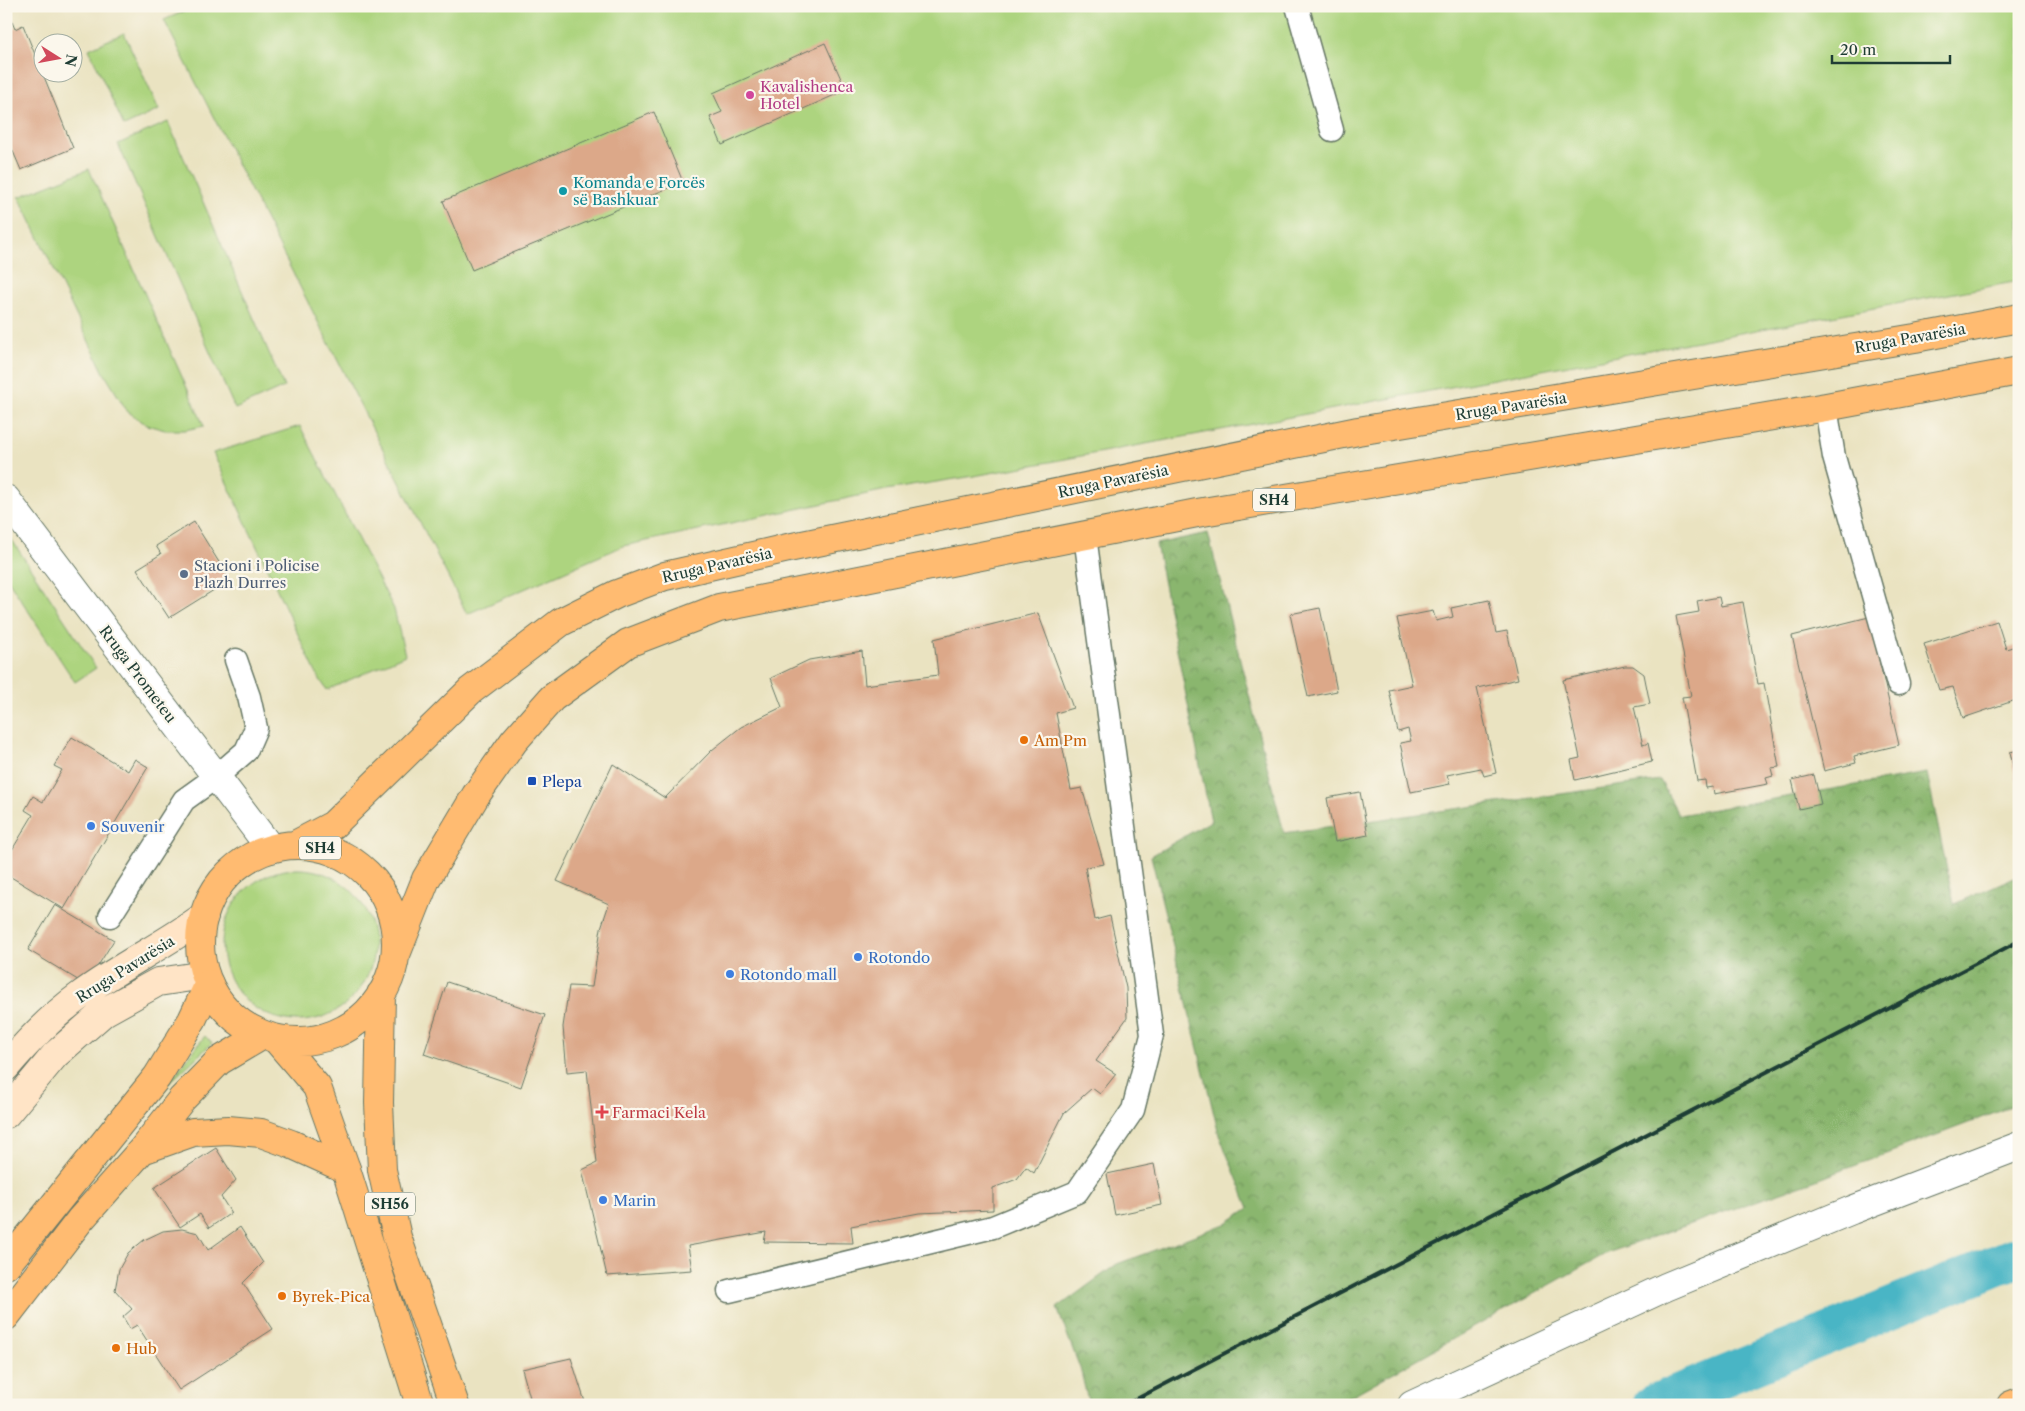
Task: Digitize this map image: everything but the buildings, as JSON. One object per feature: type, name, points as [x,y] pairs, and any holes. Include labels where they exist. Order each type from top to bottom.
[{"type":"main road","name":"Rruga Pavarësia","points":[[283,847],[333,825],[470,691],[561,622],[616,594],[665,576],[788,548],[1358,431],[1916,338],[2019,318]]},
{"type":"main road","name":"SH4","points":[[395,957],[394,923],[381,892],[358,866],[329,850],[283,847],[248,858],[229,873],[214,893],[204,916],[200,945],[207,979],[222,1006],[241,1024],[269,1037],[306,1041],[336,1034],[362,1018],[388,982],[395,957],[430,872],[476,795],[514,741],[552,698],[628,642],[719,608],[1207,512],[1826,407],[2019,371]]},
{"type":"main road","name":"Rruga Pavarësia","points":[[6,1067],[50,1021],[80,995],[118,970],[177,936],[204,916]]},
{"type":"main road","name":"Rruga Pavarësia","points":[[6,1114],[55,1055],[104,1012],[158,982],[207,979]]},
{"type":"main road","points":[[6,1265],[157,1077],[192,1020],[207,979]]},
{"type":"main road","name":"SH56","points":[[381,994],[379,1141],[382,1170],[397,1237],[455,1405]]},
{"type":"main road","points":[[6,1316],[80,1220],[142,1150],[182,1099],[220,1062],[269,1037]]},
{"type":"main road","name":"SH56","points":[[269,1037],[317,1088],[346,1169],[420,1405]]},
{"type":"main road","points":[[142,1150],[193,1132],[228,1130],[261,1133],[291,1144],[346,1169]]},
{"type":"main road","points":[[2011,1405],[2019,1402]]},
{"type":"street","name":"Rruga Prometeu","points":[[6,499],[216,777],[283,847]]},
{"type":"street","points":[[1412,1405],[1666,1286],[1852,1210],[2019,1146]]},
{"type":"lane","points":[[1297,6],[1332,130]]},
{"type":"lane","points":[[1826,407],[1834,457],[1898,684]]},
{"type":"lane","points":[[729,1291],[994,1227],[1077,1192],[1133,1110],[1152,1035],[1085,536]]},
{"type":"lane","points":[[110,916],[184,800],[216,777],[246,750],[256,728],[249,696],[236,660]]},
{"type":"green space","points":[[197,6],[2019,6],[2019,281],[974,476],[886,490],[623,546],[467,614],[164,20]]},
{"type":"green space","points":[[124,33],[159,110],[124,126],[89,49]]},
{"type":"green space","points":[[168,122],[284,387],[235,409],[118,144]]},
{"type":"green space","points":[[89,169],[204,426],[185,430],[165,430],[147,425],[127,411],[104,373],[19,197]]},
{"type":"green space","points":[[300,426],[394,609],[405,655],[327,690],[317,675],[213,453]]},
{"type":"green space","points":[[6,531],[96,668],[75,682],[6,577]]},
{"type":"green space","points":[[1208,533],[1284,833],[1660,780],[1679,815],[1927,773],[1954,904],[2019,875],[2019,1104],[1822,1178],[1607,1253],[1335,1405],[1089,1405],[1080,1368],[1057,1308],[1117,1264],[1225,1224],[1249,1208],[1219,1135],[1151,856],[1211,821],[1156,544]]},
{"type":"green space","points":[[298,869],[313,870],[327,875],[352,891],[368,916],[373,930],[373,960],[368,974],[352,999],[327,1015],[313,1020],[298,1021],[283,1020],[269,1015],[244,999],[228,974],[223,960],[222,945],[223,930],[228,916],[244,891],[269,875],[283,870]]},
{"type":"green space","points":[[205,1036],[212,1043],[167,1085]]},
{"type":"waterway","points":[[1653,1405],[2019,1256]]},
{"type":"railway","points":[[1125,1405],[2019,941]]},
{"type":"place","name":"Kavalishenca Hotel","points":[[750,95]]},
{"type":"place","name":"Komanda e Forcës së Bashkuar","points":[[563,191]]},
{"type":"place","name":"Stacioni i Policise Plazh Durres","points":[[184,574]]},
{"type":"place","name":"Am Pm","points":[[1024,740]]},
{"type":"place","name":"Plepa","points":[[532,781]]},
{"type":"place","name":"Souvenir","points":[[91,826]]},
{"type":"place","name":"Rotondo","points":[[858,957]]},
{"type":"place","name":"Rotondo mall","points":[[730,974]]},
{"type":"place","name":"Farmaci Kela","points":[[602,1112]]},
{"type":"place","name":"Marin","points":[[603,1200]]},
{"type":"place","name":"Byrek-Pica","points":[[282,1296]]},
{"type":"place","name":"Hub","points":[[116,1348]]}]
